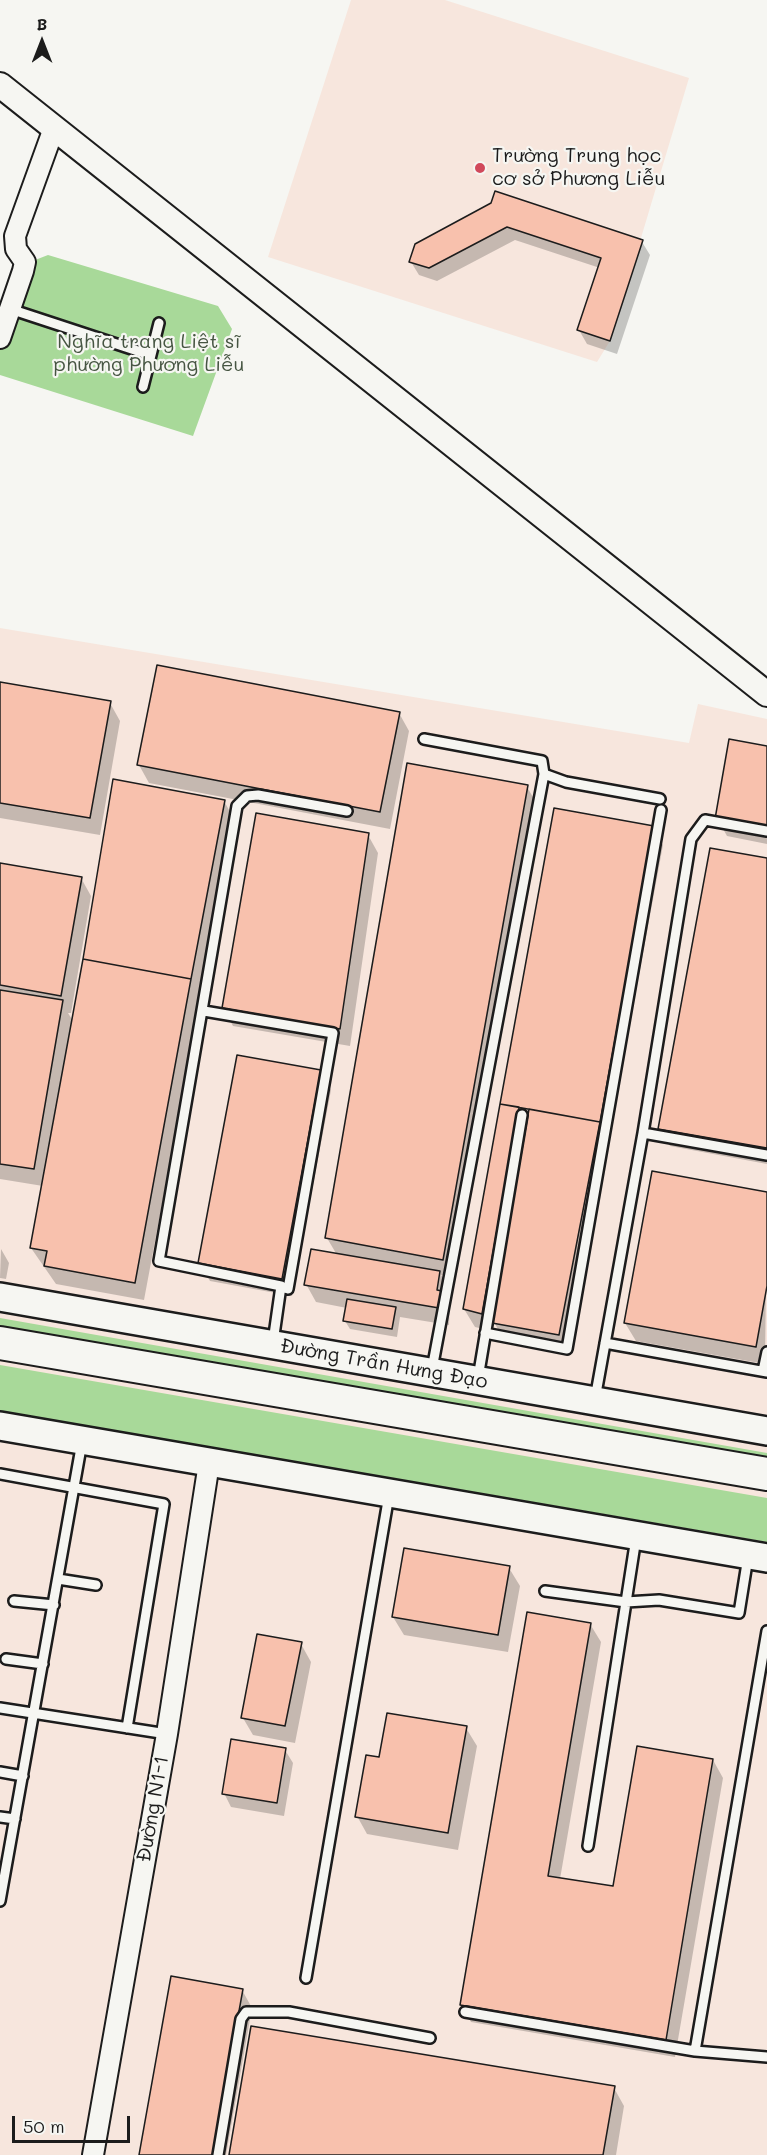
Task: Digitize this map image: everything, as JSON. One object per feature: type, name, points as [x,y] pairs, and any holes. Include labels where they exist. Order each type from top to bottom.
[{"type":"highway","points":[[0,1343],[767,1474]]},
{"type":"main road","name":"Đường Trần Hưng Đạo","points":[[0,1297],[767,1431]]},
{"type":"main road","points":[[0,1425],[209,1463],[758,1556]]},
{"type":"street","points":[[0,85],[767,694]]},
{"type":"street","points":[[0,339],[25,262],[16,249],[15,236],[54,128]]},
{"type":"street","name":"Đường N1-1","points":[[93,2155],[166,1734],[209,1463]]},
{"type":"lane","points":[[10,309],[150,355]]},
{"type":"lane","points":[[143,387],[159,323]]},
{"type":"lane","points":[[424,739],[542,761],[544,774],[453,1259],[437,1328],[431,1372]]},
{"type":"lane","points":[[544,774],[566,782],[660,799]]},
{"type":"lane","points":[[204,1011],[333,1033],[288,1289],[159,1262],[204,1011],[235,812],[240,801],[250,795],[347,811]]},
{"type":"lane","points":[[485,1333],[567,1349],[661,810]]},
{"type":"lane","points":[[595,1401],[643,1133],[691,839],[705,820],[767,831]]},
{"type":"lane","points":[[477,1380],[522,1115]]},
{"type":"lane","points":[[643,1133],[767,1155]]},
{"type":"lane","points":[[272,1344],[280,1287]]},
{"type":"lane","points":[[605,1343],[765,1372],[767,1352]]},
{"type":"lane","points":[[0,1901],[83,1440]]},
{"type":"lane","points":[[0,1474],[164,1504],[127,1728]]},
{"type":"lane","points":[[306,1978],[389,1493]]},
{"type":"lane","points":[[588,1846],[636,1536]]},
{"type":"lane","points":[[546,1591],[626,1602],[659,1600],[738,1613],[758,1556]]},
{"type":"lane","points":[[58,1579],[96,1585]]},
{"type":"lane","points":[[15,1601],[54,1605]]},
{"type":"lane","points":[[695,2051],[767,1630]]},
{"type":"lane","points":[[6,1659],[43,1664]]},
{"type":"lane","points":[[0,1708],[166,1734]]},
{"type":"lane","points":[[0,1772],[23,1776]]},
{"type":"lane","points":[[0,1816],[15,1819]]},
{"type":"lane","points":[[218,2155],[242,2019],[246,2012],[289,2012],[430,2038]]},
{"type":"lane","points":[[465,2012],[695,2051],[767,2057]]},
{"type":"shaded area","name":"Trường Trung học cơ sở Phương Liễu","points":[[351,0],[445,0],[689,78],[610,341],[597,362],[268,257]]},
{"type":"shaded area","points":[[0,628],[689,743],[698,704],[767,719],[767,2155],[0,2155]]},
{"type":"green space","name":"Nghĩa trang Liệt sĩ phường Phương Liễu","points":[[48,255],[218,306],[232,329],[193,436],[0,375],[0,319],[17,267]]},
{"type":"green space","points":[[0,1318],[767,1453],[767,1464],[0,1327]]},
{"type":"green space","points":[[0,1365],[767,1498],[767,1542],[0,1411]]},
{"type":"building","points":[[495,191],[643,240],[610,341],[577,330],[601,258],[507,227],[429,268],[409,262],[415,244],[491,203]]},
{"type":"building","points":[[157,665],[400,712],[380,812],[137,765]]},
{"type":"building","points":[[0,682],[111,701],[90,818],[0,803]]},
{"type":"building","points":[[729,739],[767,746],[767,828],[715,819]]},
{"type":"building","points":[[407,763],[528,785],[443,1260],[325,1238]]},
{"type":"building","points":[[113,779],[225,800],[191,979],[83,959]]},
{"type":"building","points":[[554,808],[654,826],[600,1122],[500,1104]]},
{"type":"building","points":[[256,813],[369,833],[340,1029],[222,1008]]},
{"type":"building","points":[[710,848],[767,858],[767,1148],[658,1129]]},
{"type":"building","points":[[0,863],[82,877],[61,996],[0,985]]},
{"type":"building","points":[[83,959],[191,979],[135,1283],[44,1266],[47,1251],[30,1248]]},
{"type":"building","points":[[0,990],[63,1000],[34,1169],[0,1164]]},
{"type":"building","points":[[237,1055],[321,1070],[282,1279],[198,1263]]},
{"type":"building","points":[[500,1104],[519,1107],[482,1314],[463,1309]]},
{"type":"building","points":[[529,1109],[600,1122],[559,1335],[492,1323]]},
{"type":"building","points":[[652,1171],[767,1192],[767,1286],[756,1347],[624,1323]]},
{"type":"building","points":[[311,1249],[440,1271],[437,1290],[442,1291],[439,1308],[304,1285]]},
{"type":"building","points":[[347,1299],[396,1307],[392,1329],[343,1321]]},
{"type":"building","points":[[404,1548],[510,1566],[498,1635],[392,1617]]},
{"type":"building","points":[[527,1612],[591,1623],[548,1876],[613,1886],[637,1746],[713,1759],[666,2040],[460,2005]]},
{"type":"building","points":[[257,1634],[302,1642],[285,1726],[241,1718]]},
{"type":"building","points":[[387,1713],[467,1726],[448,1833],[355,1817],[366,1755],[379,1757]]},
{"type":"building","points":[[231,1739],[286,1748],[277,1803],[222,1794]]},
{"type":"building","points":[[171,1976],[243,1989],[213,2155],[139,2155]]},
{"type":"building","points":[[251,2026],[615,2086],[603,2155],[229,2155]]},
{"type":"place","name":"Trường Trung học cơ sở Phương Liễu","points":[[480,168]]}]
